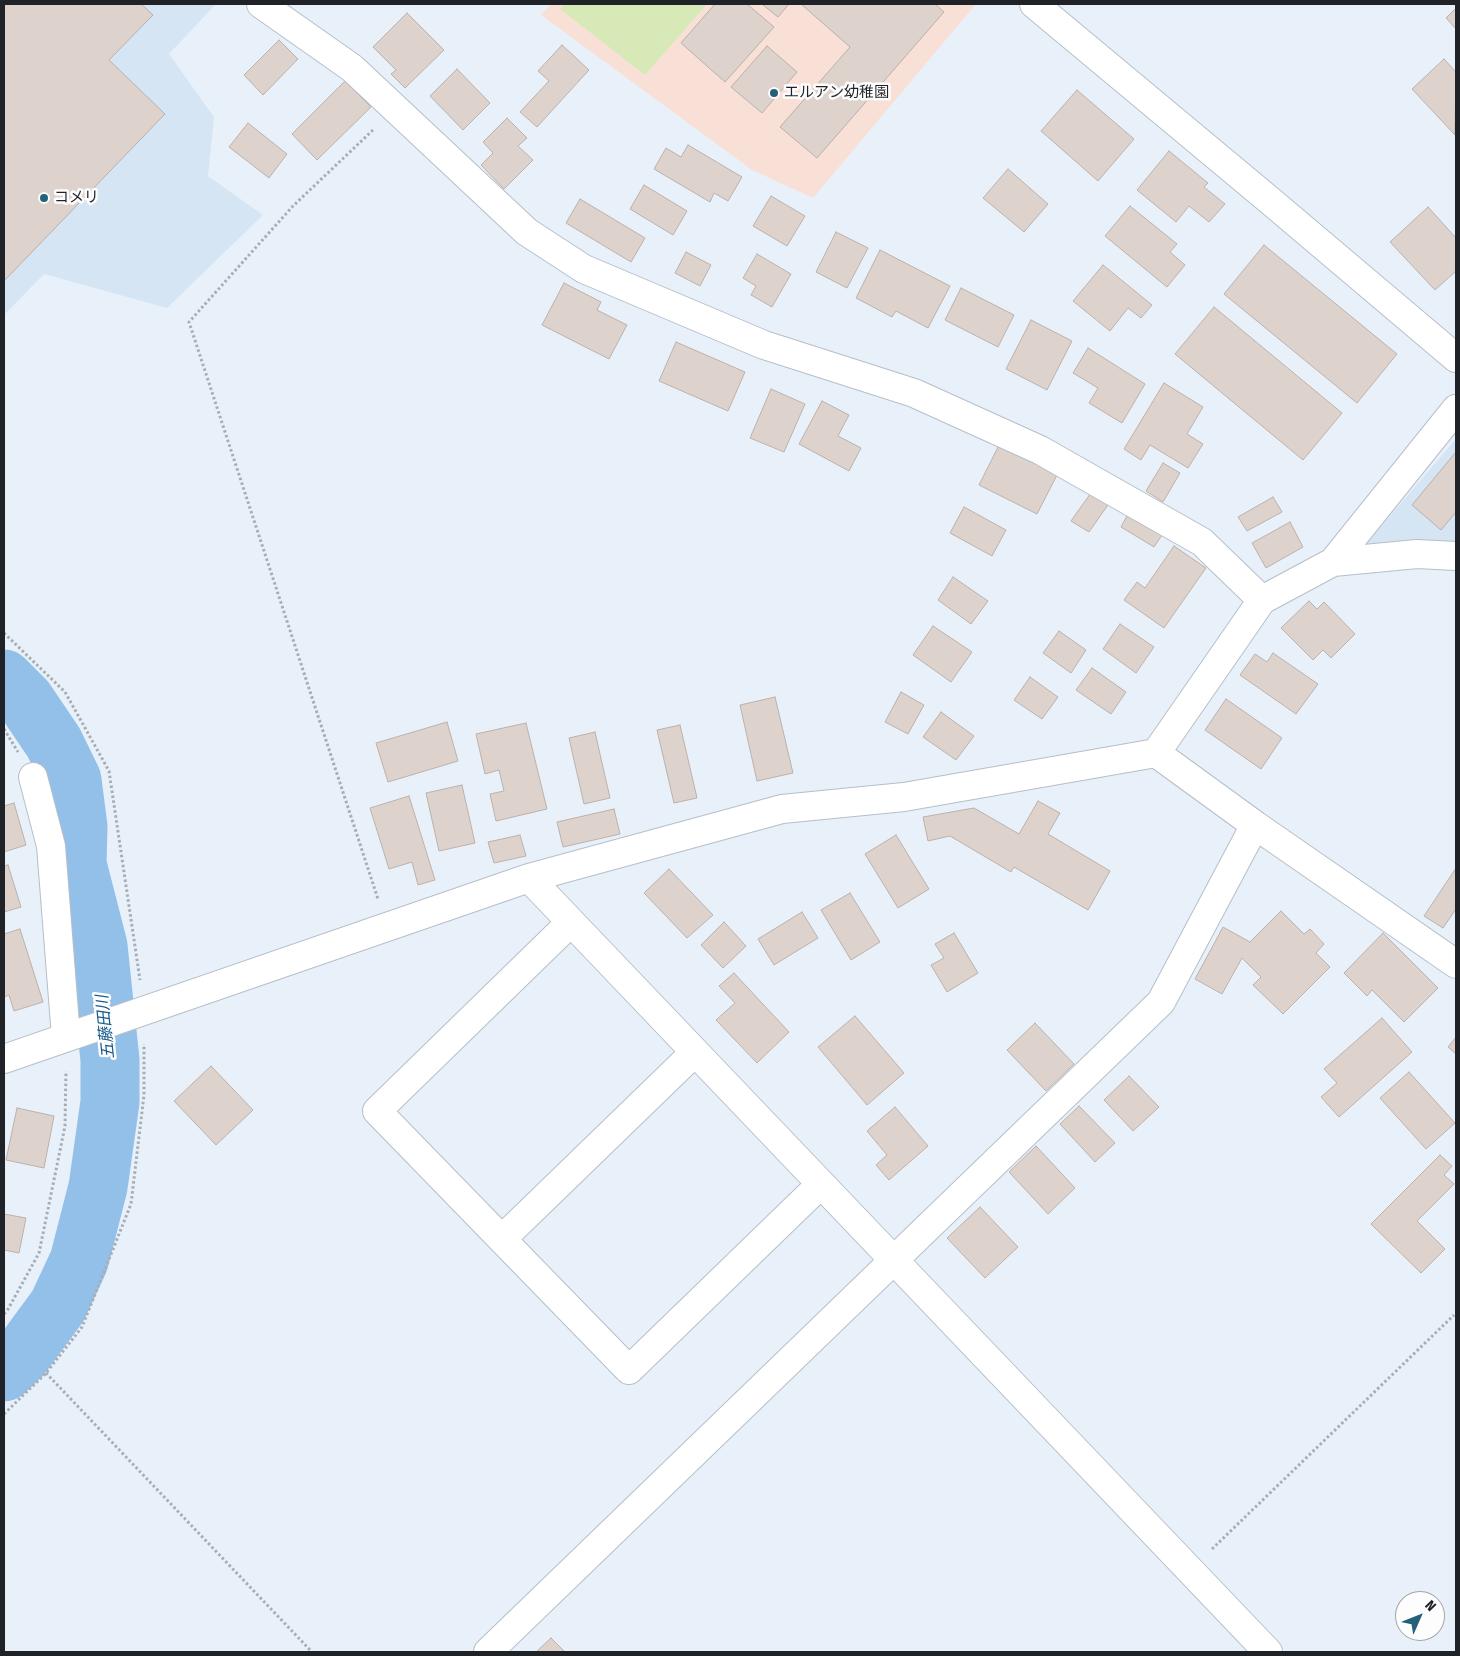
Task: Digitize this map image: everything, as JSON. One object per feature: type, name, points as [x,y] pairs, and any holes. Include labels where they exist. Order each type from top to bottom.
[{"type":"street","points":[[261,4],[352,68],[527,232],[584,270],[764,345],[914,394],[1040,450],[1202,542],[1262,600]]},
{"type":"street","points":[[1034,4],[1456,358]]},
{"type":"street","points":[[1333,562],[1456,409]]},
{"type":"street","points":[[4,1059],[529,878],[782,809],[904,797],[1156,753],[1262,600],[1333,562],[1417,554],[1456,556]]},
{"type":"street","points":[[1156,753],[1255,825],[1456,964]]},
{"type":"street","points":[[33,777],[51,846],[66,1038]]},
{"type":"street","points":[[488,1652],[1161,1002],[1255,825]]},
{"type":"street","points":[[529,878],[1268,1652]]},
{"type":"street","points":[[571,922],[377,1111],[629,1370],[821,1184]]},
{"type":"street","points":[[502,1239],[695,1052]]},
{"type":"path","points":[[387,927],[189,322],[293,206],[395,109]]},
{"type":"path","points":[[4,633],[65,692],[109,771],[144,1011],[144,1095],[131,1204],[82,1327],[46,1373],[4,1414]]},
{"type":"path","points":[[4,1314],[39,1253],[65,1126],[66,1038]]},
{"type":"path","points":[[1190,1571],[1454,1316]]},
{"type":"path","points":[[46,1373],[312,1652]]},
{"type":"shaded area","points":[[4,4],[216,4],[169,54],[214,117],[208,176],[263,215],[167,308],[44,274],[4,315]]},
{"type":"shaded area","name":"エルアン幼稚園","points":[[551,4],[976,4],[813,198],[752,170],[541,15]]},
{"type":"shaded area","points":[[1456,439],[1456,552],[1359,552]]},
{"type":"green space","points":[[565,4],[707,4],[645,75],[560,9]]},
{"type":"building","name":"コメリ","points":[[4,4],[141,4],[153,15],[109,60],[165,114],[4,281]]},
{"type":"building","points":[[715,4],[747,4],[774,27],[725,82],[681,43]]},
{"type":"building","points":[[762,4],[789,4],[778,17]]},
{"type":"building","points":[[801,4],[935,4],[944,12],[817,158],[780,127],[850,47]]},
{"type":"building","points":[[1456,8],[1456,29],[1446,18]]},
{"type":"building","points":[[407,13],[444,50],[405,88],[391,74],[396,70],[373,47]]},
{"type":"building","points":[[279,40],[298,59],[263,95],[244,75]]},
{"type":"building","points":[[562,45],[589,70],[537,127],[520,112],[549,81],[538,71]]},
{"type":"building","points":[[767,46],[797,72],[762,113],[731,87]]},
{"type":"building","points":[[1444,59],[1456,72],[1455,135],[1412,89]]},
{"type":"building","points":[[457,69],[490,103],[463,130],[430,96]]},
{"type":"building","points":[[345,81],[371,107],[317,160],[292,134]]},
{"type":"building","points":[[1077,90],[1134,139],[1098,181],[1041,131]]},
{"type":"building","points":[[507,118],[527,138],[518,146],[533,160],[504,189],[481,165],[493,153],[483,142]]},
{"type":"building","points":[[248,123],[287,154],[269,178],[229,147]]},
{"type":"building","points":[[688,145],[742,177],[728,201],[714,193],[710,202],[654,169],[666,148],[681,157]]},
{"type":"building","points":[[1169,151],[1208,183],[1204,187],[1225,204],[1209,222],[1189,206],[1176,222],[1137,190]]},
{"type":"building","points":[[1008,169],[1048,204],[1024,232],[983,198]]},
{"type":"building","points":[[644,185],[687,211],[673,235],[630,209]]},
{"type":"building","points":[[771,196],[805,216],[787,246],[753,226]]},
{"type":"building","points":[[580,199],[645,238],[631,262],[566,223]]},
{"type":"building","points":[[1130,206],[1177,244],[1170,252],[1185,265],[1167,287],[1105,236]]},
{"type":"building","points":[[1428,207],[1456,238],[1456,271],[1435,290],[1390,242]]},
{"type":"building","points":[[836,232],[868,248],[847,288],[816,272]]},
{"type":"building","points":[[1264,245],[1397,354],[1357,403],[1224,294]]},
{"type":"building","points":[[880,250],[950,286],[928,328],[896,311],[892,317],[856,298]]},
{"type":"building","points":[[686,252],[711,265],[700,286],[675,273]]},
{"type":"building","points":[[757,254],[791,274],[772,307],[751,295],[756,286],[743,278]]},
{"type":"building","points":[[1103,265],[1152,305],[1141,318],[1128,308],[1110,331],[1073,301]]},
{"type":"building","points":[[564,283],[601,302],[597,310],[627,325],[609,359],[542,325]]},
{"type":"building","points":[[961,288],[1014,315],[998,347],[945,320]]},
{"type":"building","points":[[1214,307],[1342,413],[1303,460],[1175,354]]},
{"type":"building","points":[[1031,320],[1072,341],[1047,390],[1006,369]]},
{"type":"building","points":[[676,342],[745,372],[728,411],[659,381]]},
{"type":"building","points":[[1088,348],[1145,384],[1122,423],[1089,403],[1098,388],[1073,373]]},
{"type":"building","points":[[1164,383],[1203,407],[1187,434],[1203,444],[1188,468],[1150,445],[1141,460],[1124,449]]},
{"type":"building","points":[[771,389],[805,404],[784,452],[750,438]]},
{"type":"building","points":[[822,401],[849,415],[838,436],[861,448],[849,471],[799,444]]},
{"type":"building","points":[[999,445],[1057,475],[1037,514],[979,485]]},
{"type":"building","points":[[1456,452],[1456,512],[1441,530],[1412,505]]},
{"type":"building","points":[[1163,463],[1180,473],[1163,502],[1146,491]]},
{"type":"building","points":[[1093,490],[1110,502],[1089,532],[1071,521]]},
{"type":"building","points":[[1273,497],[1282,512],[1247,531],[1238,517]]},
{"type":"building","points":[[964,507],[1006,530],[992,556],[950,533]]},
{"type":"building","points":[[1128,514],[1162,535],[1154,547],[1121,527]]},
{"type":"building","points":[[1290,522],[1303,547],[1266,568],[1252,543]]},
{"type":"building","points":[[1174,546],[1206,568],[1164,628],[1124,600],[1137,582],[1145,588]]},
{"type":"building","points":[[953,577],[988,601],[971,624],[938,600]]},
{"type":"building","points":[[1309,601],[1317,609],[1324,602],[1355,634],[1331,658],[1323,650],[1313,660],[1281,628]]},
{"type":"building","points":[[1120,624],[1154,647],[1136,673],[1103,649]]},
{"type":"building","points":[[933,626],[972,652],[951,682],[913,655]]},
{"type":"building","points":[[1059,631],[1086,650],[1071,673],[1043,653]]},
{"type":"building","points":[[1273,653],[1318,684],[1296,714],[1240,675],[1255,654],[1267,662]]},
{"type":"building","points":[[1092,668],[1126,692],[1111,714],[1076,690]]},
{"type":"building","points":[[1030,677],[1058,697],[1042,719],[1014,700]]},
{"type":"building","points":[[901,692],[924,705],[908,734],[885,722]]},
{"type":"building","points":[[775,697],[793,773],[757,781],[740,705]]},
{"type":"building","points":[[1226,699],[1282,738],[1261,769],[1205,730]]},
{"type":"building","points":[[941,712],[974,736],[956,760],[923,737]]},
{"type":"building","points":[[447,722],[458,761],[388,782],[376,743]]},
{"type":"building","points":[[526,723],[547,809],[496,821],[490,794],[504,791],[499,770],[485,774],[476,734]]},
{"type":"building","points":[[680,725],[697,798],[674,803],[657,730]]},
{"type":"building","points":[[595,732],[610,798],[584,804],[569,738]]},
{"type":"building","points":[[462,785],[475,843],[439,851],[426,793]]},
{"type":"building","points":[[409,796],[435,880],[418,885],[412,862],[389,869],[370,808]]},
{"type":"building","points":[[1038,801],[1060,813],[1048,834],[1110,871],[1088,910],[1014,867],[1011,872],[950,836],[928,841],[923,817],[974,808],[1019,834]]},
{"type":"building","points":[[14,803],[26,845],[4,852],[4,806]]},
{"type":"building","points":[[614,809],[620,834],[563,847],[557,822]]},
{"type":"building","points":[[520,835],[526,856],[494,863],[488,842]]},
{"type":"building","points":[[896,835],[929,889],[898,908],[865,854]]},
{"type":"building","points":[[8,865],[21,907],[4,912],[4,866]]},
{"type":"building","points":[[1456,868],[1456,909],[1443,928],[1424,916]]},
{"type":"building","points":[[669,869],[713,915],[687,938],[644,893]]},
{"type":"building","points":[[850,893],[880,942],[851,960],[821,910]]},
{"type":"building","points":[[1281,911],[1304,934],[1310,929],[1324,944],[1316,953],[1330,967],[1283,1014],[1253,985],[1261,977],[1242,958],[1222,994],[1195,979],[1223,927],[1250,942]]},
{"type":"building","points":[[802,912],[818,938],[774,965],[758,939]]},
{"type":"building","points":[[724,922],[746,946],[723,968],[701,945]]},
{"type":"building","points":[[20,929],[43,1002],[14,1011],[9,995],[4,997],[4,934]]},
{"type":"building","points":[[954,933],[978,973],[947,992],[931,965],[944,958],[935,944]]},
{"type":"building","points":[[1383,933],[1438,988],[1404,1022],[1372,990],[1367,996],[1344,973]]},
{"type":"building","points":[[734,973],[789,1032],[757,1063],[716,1020],[735,1003],[719,986]]},
{"type":"building","points":[[855,1016],[904,1073],[867,1105],[818,1047]]},
{"type":"building","points":[[1382,1018],[1412,1052],[1339,1117],[1321,1097],[1337,1083],[1324,1069]]},
{"type":"building","points":[[1035,1023],[1074,1064],[1046,1091],[1007,1050]]},
{"type":"building","points":[[1456,1037],[1456,1054],[1448,1047]]},
{"type":"building","points":[[211,1066],[253,1110],[216,1145],[174,1101]]},
{"type":"building","points":[[1409,1072],[1455,1123],[1426,1149],[1380,1098]]},
{"type":"building","points":[[1129,1076],[1159,1107],[1133,1131],[1104,1100]]},
{"type":"building","points":[[1079,1106],[1115,1143],[1095,1162],[1060,1124]]},
{"type":"building","points":[[895,1107],[928,1146],[889,1180],[876,1165],[887,1155],[867,1131]]},
{"type":"building","points":[[17,1108],[54,1116],[44,1168],[6,1160]]},
{"type":"building","points":[[1036,1146],[1075,1188],[1048,1214],[1009,1172]]},
{"type":"building","points":[[1440,1155],[1452,1166],[1444,1175],[1454,1184],[1417,1221],[1445,1249],[1421,1273],[1371,1224]]},
{"type":"building","points":[[980,1207],[1018,1247],[985,1278],[947,1238]]},
{"type":"building","points":[[4,1214],[26,1218],[19,1253],[4,1250]]},
{"type":"building","points":[[551,1638],[565,1652],[536,1652]]},
{"type":"waterway","name":"五藤田川","points":[[4,679],[25,700],[54,743],[72,780],[78,827],[77,864],[98,946],[110,1060],[110,1102],[98,1187],[79,1261],[58,1306],[22,1355],[4,1372]]},
{"type":"place","name":"エルアン幼稚園","points":[[774,93]]},
{"type":"place","name":"コメリ","points":[[44,198]]}]
